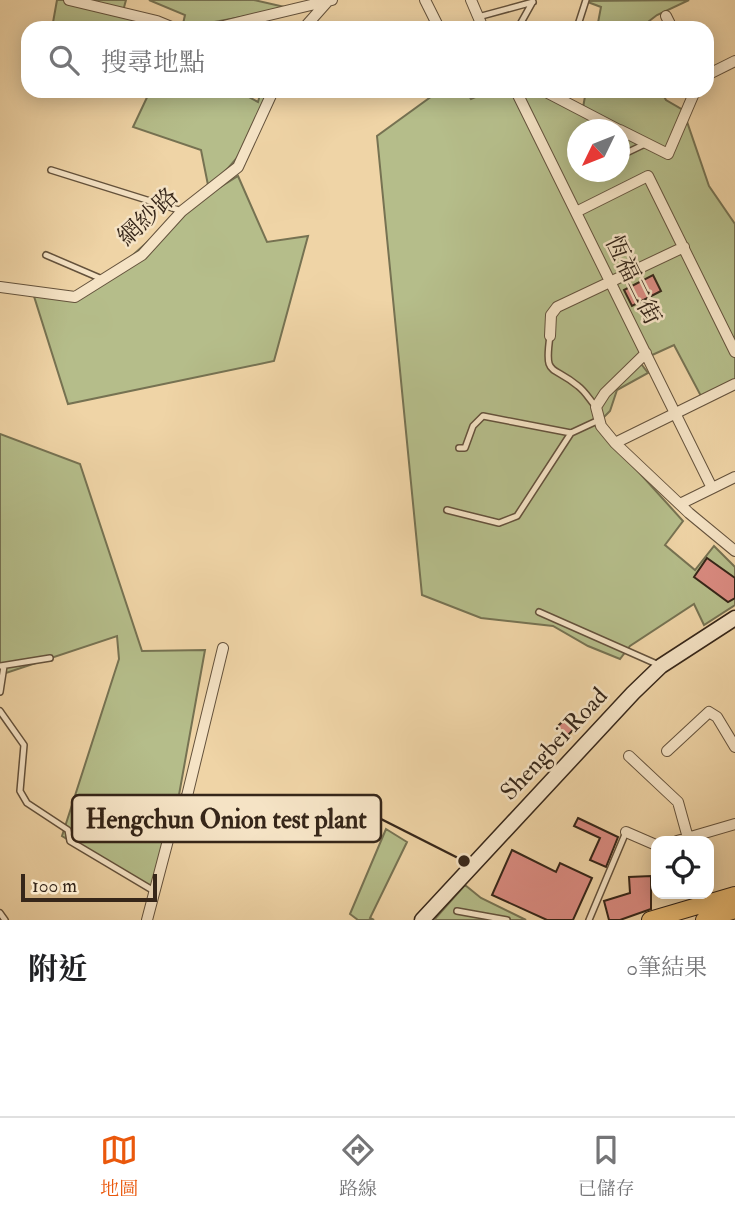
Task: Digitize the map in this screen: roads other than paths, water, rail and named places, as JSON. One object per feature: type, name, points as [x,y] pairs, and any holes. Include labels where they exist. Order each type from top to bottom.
[{"type":"main road","name":"Shengbei Road","points":[[422,920],[633,693],[661,666],[735,618]]},
{"type":"main road","points":[[650,920],[735,895]]},
{"type":"main road","points":[[704,920],[735,911]]},
{"type":"street","points":[[69,0],[157,21]]},
{"type":"street","points":[[425,0],[436,21]]},
{"type":"street","points":[[471,0],[480,21]]},
{"type":"street","points":[[245,21],[330,1]]},
{"type":"street","points":[[311,21],[330,1]]},
{"type":"street","points":[[666,16],[668,21]]},
{"type":"street","points":[[714,72],[735,61]]},
{"type":"street","name":"網紗路","points":[[0,287],[75,297],[105,280],[151,247],[182,211],[238,167],[271,98]]},
{"type":"street","name":"恆福二街","points":[[519,98],[712,488]]},
{"type":"street","points":[[561,98],[599,119]]},
{"type":"street","points":[[630,136],[668,154],[692,98]]},
{"type":"street","points":[[576,212],[648,176],[735,352]]},
{"type":"street","points":[[550,336],[551,315],[557,307],[684,247]]},
{"type":"street","points":[[646,353],[605,393],[596,407],[599,420],[615,443],[735,551]]},
{"type":"street","points":[[615,443],[735,384]]},
{"type":"street","points":[[680,504],[735,477]]},
{"type":"street","points":[[147,920],[177,806],[187,796],[223,648]]},
{"type":"street","points":[[667,751],[709,712],[716,717],[735,747]]},
{"type":"street","points":[[629,756],[678,802],[687,836]]},
{"type":"street","points":[[695,836],[735,824]]},
{"type":"street","points":[[626,832],[651,843]]},
{"type":"lane","points":[[579,21],[586,0]]},
{"type":"lane","points":[[478,17],[533,1]]},
{"type":"lane","points":[[522,21],[533,1]]},
{"type":"lane","points":[[630,151],[645,144]]},
{"type":"lane","points":[[51,170],[182,211]]},
{"type":"lane","points":[[46,255],[105,280]]},
{"type":"lane","points":[[550,336],[546,362],[550,370],[577,385],[596,407]]},
{"type":"lane","points":[[459,448],[465,448],[473,426],[483,416],[571,433]]},
{"type":"lane","points":[[447,510],[499,523],[517,516],[571,433],[599,420]]},
{"type":"lane","points":[[539,612],[661,666]]},
{"type":"lane","points":[[0,692],[2,666],[50,658]]},
{"type":"lane","points":[[0,711],[24,745],[20,792],[27,803],[68,830],[70,841],[155,891]]},
{"type":"lane","points":[[589,920],[626,832]]},
{"type":"lane","points":[[457,911],[507,920]]},
{"type":"lane","points":[[0,913],[5,920]]},
{"type":"place","name":"Hengchun Onion test plant","points":[[464,861]]}]
